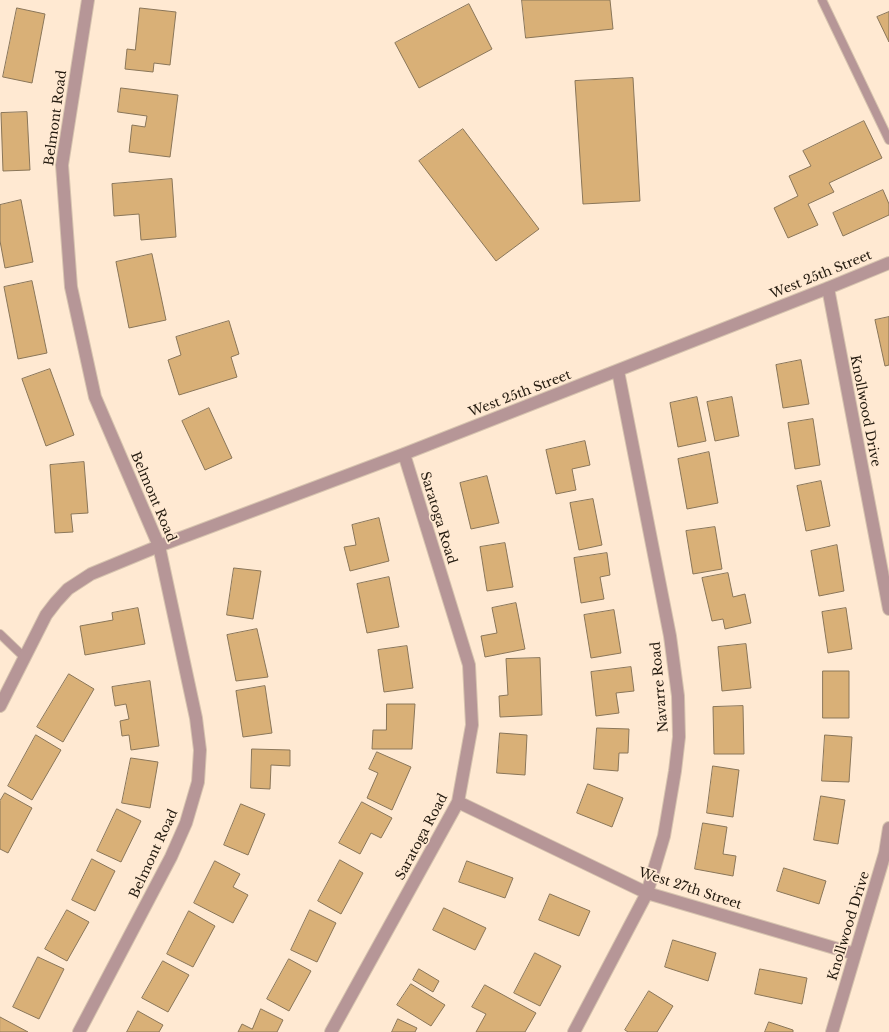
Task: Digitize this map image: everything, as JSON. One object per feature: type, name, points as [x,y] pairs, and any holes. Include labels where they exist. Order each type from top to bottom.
[{"type":"street","name":"Belmont Road","points":[[79,1032],[171,856],[186,823],[198,782],[200,750],[196,718],[159,546],[95,397],[71,287],[62,165],[88,0]]},
{"type":"street","name":"West 25th Street","points":[[0,706],[46,614],[68,589],[91,574],[159,546],[404,454],[618,371],[889,263]]},
{"type":"street","name":"Knollwood Drive","points":[[828,288],[889,609]]},
{"type":"street","name":"Navarre Road","points":[[574,1032],[647,893],[664,836],[679,737],[678,696],[670,636],[618,371]]},
{"type":"street","name":"Saratoga Road","points":[[331,1032],[458,802],[472,725],[469,664],[404,454]]},
{"type":"street","name":"West 27th Street","points":[[458,802],[647,893],[855,954]]},
{"type":"street","name":"Knollwood Drive","points":[[832,1032],[885,853],[889,828]]},
{"type":"lane","points":[[822,0],[889,140]]},
{"type":"lane","points":[[0,634],[25,658]]},
{"type":"building","points":[[522,0],[610,0],[613,29],[526,38]]},
{"type":"building","points":[[469,4],[492,49],[419,88],[395,43]]},
{"type":"building","points":[[17,8],[45,14],[32,83],[3,77]]},
{"type":"building","points":[[140,8],[176,12],[170,65],[154,63],[153,72],[125,69],[127,49],[135,50]]},
{"type":"building","points":[[889,12],[889,42],[877,17]]},
{"type":"building","points":[[633,78],[640,201],[583,204],[575,81]]},
{"type":"building","points":[[121,88],[178,95],[170,157],[129,152],[132,125],[145,127],[147,116],[118,112]]},
{"type":"building","points":[[27,112],[30,170],[3,171],[1,113]]},
{"type":"building","points":[[864,121],[882,158],[829,183],[834,192],[808,204],[818,225],[788,238],[774,208],[798,196],[789,176],[811,166],[803,151]]},
{"type":"building","points":[[463,129],[539,229],[496,261],[419,161]]},
{"type":"building","points":[[172,179],[176,237],[141,240],[139,214],[114,216],[112,184]]},
{"type":"building","points":[[883,190],[889,204],[889,215],[843,236],[833,213]]},
{"type":"building","points":[[21,200],[33,262],[5,268],[0,241],[0,205]]},
{"type":"building","points":[[152,254],[166,320],[129,328],[116,262]]},
{"type":"building","points":[[32,281],[47,353],[18,359],[4,287]]},
{"type":"building","points":[[889,317],[889,365],[885,366],[875,320]]},
{"type":"building","points":[[229,321],[239,354],[231,357],[237,377],[179,395],[168,360],[181,355],[176,337]]},
{"type":"building","points":[[801,360],[809,404],[783,408],[776,365]]},
{"type":"building","points":[[50,369],[74,435],[46,446],[22,379]]},
{"type":"building","points":[[697,397],[706,441],[678,447],[670,403]]},
{"type":"building","points":[[732,397],[739,436],[715,441],[707,402]]},
{"type":"building","points":[[209,408],[232,458],[205,470],[182,421]]},
{"type":"building","points":[[813,419],[820,465],[795,469],[788,423]]},
{"type":"building","points":[[585,441],[590,465],[572,469],[576,490],[556,494],[546,450]]},
{"type":"building","points":[[709,452],[718,503],[687,509],[678,459]]},
{"type":"building","points":[[84,462],[88,513],[71,514],[73,532],[55,533],[50,465]]},
{"type":"building","points":[[487,476],[499,523],[471,529],[460,483]]},
{"type":"building","points":[[821,481],[830,526],[806,531],[797,486]]},
{"type":"building","points":[[593,499],[602,545],[579,550],[570,503]]},
{"type":"building","points":[[379,518],[389,561],[350,571],[344,547],[356,545],[352,525]]},
{"type":"building","points":[[715,527],[722,569],[693,574],[686,531]]},
{"type":"building","points":[[505,543],[513,587],[487,591],[480,547]]},
{"type":"building","points":[[837,545],[844,591],[819,596],[811,551]]},
{"type":"building","points":[[607,553],[610,575],[600,577],[604,599],[581,603],[574,558]]},
{"type":"building","points":[[234,568],[261,571],[253,619],[227,615]]},
{"type":"building","points":[[728,573],[733,597],[745,594],[751,623],[725,629],[723,619],[712,621],[702,578]]},
{"type":"building","points":[[389,577],[399,627],[367,633],[357,584]]},
{"type":"building","points":[[516,603],[525,649],[485,657],[481,636],[497,633],[492,608]]},
{"type":"building","points":[[138,608],[145,644],[85,655],[80,626],[113,620],[112,613]]},
{"type":"building","points":[[846,608],[852,649],[828,653],[822,612]]},
{"type":"building","points":[[614,610],[621,653],[591,658],[584,615]]},
{"type":"building","points":[[257,629],[268,677],[236,681],[227,635]]},
{"type":"building","points":[[746,644],[751,688],[722,691],[718,647]]},
{"type":"building","points":[[407,646],[413,688],[384,692],[378,650]]},
{"type":"building","points":[[540,658],[542,715],[500,717],[499,696],[508,695],[506,659]]},
{"type":"building","points":[[631,667],[634,691],[616,693],[619,713],[596,716],[591,672]]},
{"type":"building","points":[[823,671],[849,671],[849,718],[823,718]]},
{"type":"building","points":[[69,674],[94,689],[63,742],[37,727]]},
{"type":"building","points":[[150,681],[159,746],[131,750],[129,735],[122,736],[120,721],[129,719],[126,704],[115,706],[112,687]]},
{"type":"building","points":[[265,686],[272,733],[243,737],[236,691]]},
{"type":"building","points":[[387,704],[415,704],[412,749],[372,749],[373,730],[386,730]]},
{"type":"building","points":[[743,706],[744,754],[714,754],[713,707]]},
{"type":"building","points":[[597,728],[629,729],[628,753],[619,753],[618,771],[594,769]]},
{"type":"building","points":[[500,733],[527,735],[525,775],[497,773]]},
{"type":"building","points":[[36,735],[61,750],[32,800],[8,786]]},
{"type":"building","points":[[825,735],[852,737],[849,782],[822,781]]},
{"type":"building","points":[[252,749],[290,750],[290,766],[271,765],[270,789],[251,788]]},
{"type":"building","points":[[377,752],[411,767],[392,810],[367,798],[378,773],[369,769]]},
{"type":"building","points":[[131,758],[158,762],[150,808],[122,803]]},
{"type":"building","points":[[713,766],[739,770],[733,817],[707,813]]},
{"type":"building","points":[[588,784],[623,798],[612,827],[577,813]]},
{"type":"building","points":[[5,793],[32,808],[8,853],[0,849],[0,801]]},
{"type":"building","points":[[821,796],[845,800],[838,844],[814,840]]},
{"type":"building","points":[[362,802],[392,818],[381,838],[371,833],[360,854],[339,843]]},
{"type":"building","points":[[241,804],[265,814],[248,855],[224,845]]},
{"type":"building","points":[[117,809],[141,821],[121,862],[97,851]]},
{"type":"building","points":[[703,823],[727,827],[723,854],[736,856],[733,876],[695,869]]},
{"type":"building","points":[[92,859],[115,871],[95,911],[72,900]]},
{"type":"building","points":[[340,860],[363,873],[341,914],[318,901]]},
{"type":"building","points":[[215,861],[240,874],[233,887],[248,895],[233,923],[194,903]]},
{"type":"building","points":[[467,861],[513,878],[505,898],[459,882]]},
{"type":"building","points":[[784,868],[826,881],[819,904],[777,891]]},
{"type":"building","points":[[550,894],[590,911],[579,936],[539,920]]},
{"type":"building","points":[[444,908],[486,928],[475,950],[433,930]]},
{"type":"building","points":[[67,910],[89,922],[67,961],[45,949]]},
{"type":"building","points":[[310,910],[336,923],[317,962],[291,950]]},
{"type":"building","points":[[189,911],[215,926],[193,967],[167,954]]},
{"type":"building","points":[[673,940],[716,953],[708,981],[665,967]]},
{"type":"building","points":[[535,953],[561,966],[540,1006],[514,993]]},
{"type":"building","points":[[38,957],[64,969],[39,1019],[13,1007]]},
{"type":"building","points":[[289,959],[311,971],[289,1011],[267,999]]},
{"type":"building","points":[[163,961],[189,975],[168,1012],[142,998]]},
{"type":"building","points":[[419,969],[439,981],[433,992],[413,980]]},
{"type":"building","points":[[760,969],[807,978],[802,1004],[755,994]]},
{"type":"building","points":[[411,984],[445,1005],[431,1026],[397,1005]]},
{"type":"building","points":[[485,985],[536,1013],[525,1032],[476,1032],[486,1014],[472,1007]]},
{"type":"building","points":[[649,991],[673,1006],[657,1032],[628,1032],[625,1030]]},
{"type":"building","points":[[261,1009],[283,1020],[277,1032],[238,1032],[242,1024],[252,1029]]},
{"type":"building","points":[[138,1011],[163,1025],[159,1032],[127,1032]]},
{"type":"building","points":[[0,1017],[28,1032],[0,1032]]},
{"type":"building","points":[[398,1019],[417,1028],[415,1032],[392,1032]]},
{"type":"building","points":[[769,1022],[793,1030],[793,1032],[765,1032]]}]
